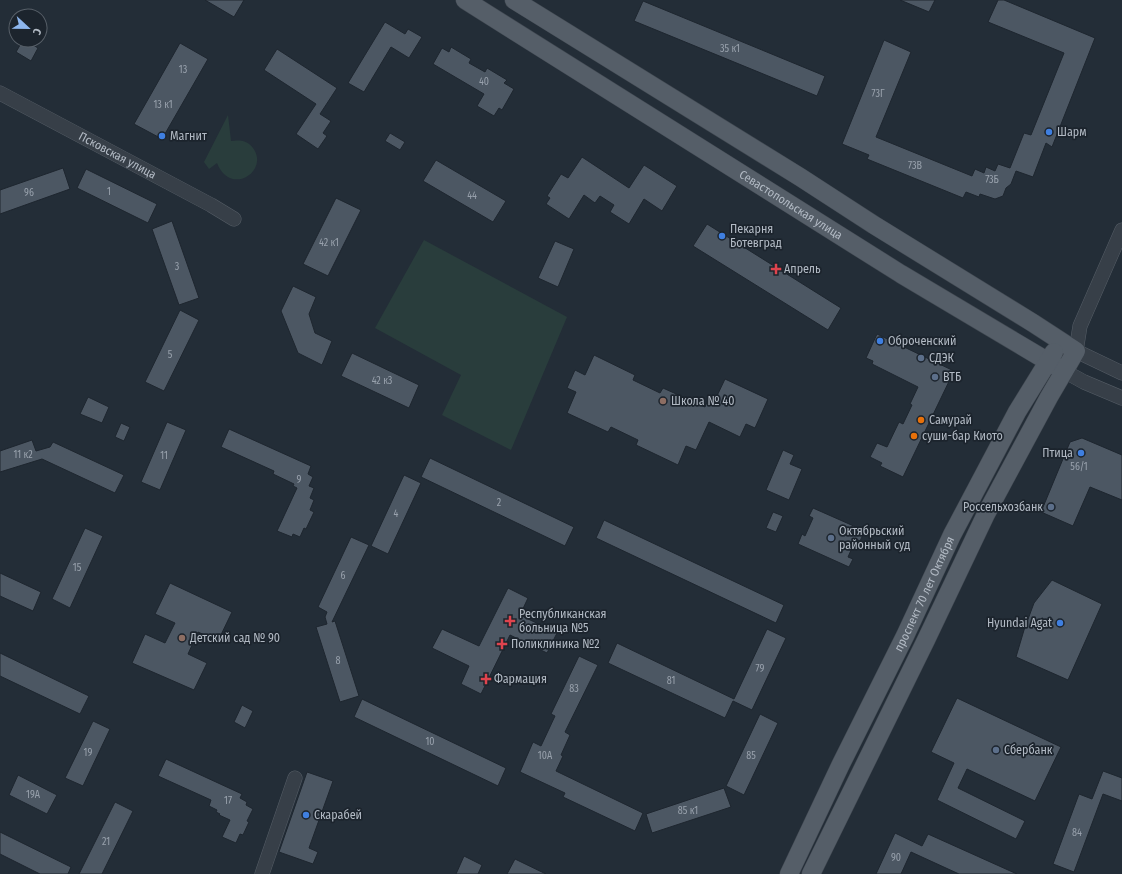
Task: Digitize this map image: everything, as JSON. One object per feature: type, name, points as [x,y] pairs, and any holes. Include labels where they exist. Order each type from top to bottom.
[{"type":"main road","name":"Севастопольская улица","points":[[465,0],[901,274],[1064,371]]},
{"type":"main road","points":[[514,0],[1068,346]]},
{"type":"main road","name":"проспект 70 лет Октября","points":[[789,874],[905,636],[952,534],[983,474],[1017,412],[1048,361],[1068,346]]},
{"type":"main road","name":"проспект 70 лет Октября","points":[[811,874],[996,495],[1064,371],[1068,346]]},
{"type":"main road","points":[[905,636],[926,640]]},
{"type":"main road","points":[[838,772],[857,781]]},
{"type":"street","name":"Псковская улица","points":[[0,94],[211,205],[234,219]]},
{"type":"street","name":"проспект 70 лет Октября","points":[[1068,346],[1080,326],[1122,230]]},
{"type":"street","points":[[1068,346],[1122,373]]},
{"type":"street","name":"Севастопольская улица","points":[[1064,371],[1084,382],[1122,398]]},
{"type":"street","points":[[262,874],[295,778]]},
{"type":"green space","points":[[228,115],[231,141],[248,143],[253,148],[257,157],[253,172],[246,177],[239,179],[230,178],[223,173],[217,163],[209,169],[204,162]]},
{"type":"green space","points":[[424,240],[567,317],[511,450],[442,415],[461,375],[375,328]]},
{"type":"building","points":[[205,0],[244,0],[234,17]]},
{"type":"building","points":[[900,0],[935,0],[929,12]]},
{"type":"building","points":[[998,0],[1004,0],[1095,38],[1052,147],[1046,143],[1033,177],[1016,171],[1011,184],[1006,188],[1003,196],[995,199],[980,194],[979,197],[966,192],[963,198],[867,159],[869,155],[842,144],[884,40],[911,52],[876,137],[972,176],[975,169],[984,173],[986,167],[995,171],[998,164],[1010,168],[1024,133],[1031,135],[1064,53],[988,22]]},
{"type":"building","points":[[643,1],[825,76],[817,96],[634,21]]},
{"type":"building","points":[[385,22],[405,34],[408,29],[422,37],[409,58],[391,47],[364,92],[348,83]]},
{"type":"building","points":[[180,43],[208,59],[162,139],[134,124]]},
{"type":"building","points":[[451,47],[471,59],[469,63],[485,72],[487,68],[507,80],[504,83],[514,89],[502,110],[499,108],[494,116],[477,106],[484,94],[433,64],[442,48],[449,52]]},
{"type":"building","points":[[18,48],[38,48],[31,61],[16,52]]},
{"type":"building","points":[[277,49],[337,88],[320,114],[331,121],[323,133],[327,136],[318,149],[296,134],[316,104],[264,70]]},
{"type":"building","points":[[390,133],[405,142],[400,150],[385,141]]},
{"type":"building","points":[[582,157],[629,188],[644,165],[677,186],[662,211],[644,199],[629,224],[610,212],[614,205],[600,196],[595,203],[584,195],[569,219],[546,204],[550,198],[547,196],[561,174],[568,178]]},
{"type":"building","points":[[436,160],[506,201],[493,222],[423,181]]},
{"type":"building","points":[[63,168],[70,189],[0,214],[0,190]]},
{"type":"building","points":[[86,169],[157,204],[148,223],[77,188]]},
{"type":"building","points":[[336,198],[361,210],[328,276],[303,264]]},
{"type":"building","points":[[172,221],[199,298],[179,305],[152,229]]},
{"type":"building","points":[[707,224],[841,308],[828,330],[693,246]]},
{"type":"building","points":[[555,241],[574,249],[558,287],[538,278]]},
{"type":"building","points":[[293,286],[316,297],[309,314],[315,333],[332,341],[322,365],[298,353],[281,311]]},
{"type":"building","points":[[180,310],[199,320],[164,391],[145,382]]},
{"type":"building","points":[[877,334],[954,371],[903,477],[880,466],[882,463],[870,457],[877,443],[887,447],[899,422],[903,424],[912,405],[910,404],[918,387],[872,364],[873,361],[866,358]]},
{"type":"building","points":[[352,353],[419,385],[409,408],[341,376]]},
{"type":"building","points":[[594,355],[635,375],[633,380],[660,393],[663,388],[705,407],[709,397],[715,400],[725,379],[768,399],[755,428],[746,424],[740,437],[709,422],[696,450],[686,446],[678,465],[636,445],[638,440],[611,427],[608,432],[567,413],[576,392],[567,388],[575,370],[585,375]]},
{"type":"building","points":[[88,397],[109,407],[102,423],[80,414]]},
{"type":"building","points":[[167,422],[186,430],[160,490],[141,482]]},
{"type":"building","points":[[121,423],[130,427],[124,441],[115,437]]},
{"type":"building","points":[[229,429],[311,466],[308,474],[313,477],[309,486],[314,488],[310,498],[314,500],[310,510],[314,512],[306,529],[304,528],[300,537],[293,534],[292,537],[277,531],[297,488],[293,486],[294,484],[273,474],[274,471],[221,447]]},
{"type":"building","points":[[1082,438],[1122,455],[1122,500],[1090,487],[1073,526],[1041,512],[1070,442]]},
{"type":"building","points":[[32,440],[36,451],[50,447],[53,442],[124,475],[115,493],[42,459],[0,472],[0,451]]},
{"type":"building","points":[[783,450],[794,455],[790,464],[802,469],[789,500],[766,490]]},
{"type":"building","points":[[430,458],[574,527],[565,546],[421,477]]},
{"type":"building","points":[[404,475],[421,483],[388,554],[371,546]]},
{"type":"building","name":"Октябрьский районный суд","points":[[813,508],[865,531],[860,541],[856,539],[848,557],[853,559],[849,567],[798,544],[802,534],[805,536],[813,518],[809,516]]},
{"type":"building","points":[[773,512],[783,516],[776,532],[766,528]]},
{"type":"building","points":[[604,520],[784,605],[776,623],[596,538]]},
{"type":"building","points":[[85,528],[103,536],[70,608],[52,599]]},
{"type":"building","points":[[351,537],[369,545],[332,622],[335,621],[359,696],[340,702],[316,627],[327,624],[325,617],[327,612],[318,607]]},
{"type":"building","points":[[0,573],[41,592],[33,611],[0,596]]},
{"type":"building","name":"Hyundai Agat","points":[[1052,580],[1102,604],[1068,680],[1016,657],[1034,603]]},
{"type":"building","name":"Детский сад № 90","points":[[170,583],[232,612],[218,641],[198,632],[188,654],[207,663],[194,690],[132,663],[145,634],[165,643],[175,623],[155,614]]},
{"type":"building","points":[[508,588],[528,598],[520,615],[557,633],[547,653],[510,635],[481,694],[461,684],[469,666],[432,648],[442,629],[479,646]]},
{"type":"building","points":[[767,629],[786,638],[752,710],[733,701],[725,718],[608,663],[617,643],[734,699]]},
{"type":"building","points":[[0,653],[89,696],[80,714],[0,676]]},
{"type":"building","points":[[579,656],[598,665],[565,732],[570,735],[556,771],[643,813],[635,831],[563,797],[565,793],[520,772],[533,742],[541,746],[555,716],[551,714]]},
{"type":"building","name":"Сбербанк","points":[[957,698],[1061,747],[1035,801],[967,769],[958,788],[1025,821],[1016,839],[937,800],[954,763],[931,752]]},
{"type":"building","points":[[362,699],[506,768],[498,786],[354,717]]},
{"type":"building","points":[[242,705],[253,711],[245,728],[234,722]]},
{"type":"building","points":[[760,714],[778,723],[744,795],[726,786]]},
{"type":"building","points":[[93,721],[110,729],[83,786],[65,778]]},
{"type":"building","points":[[166,759],[242,794],[240,798],[247,802],[246,805],[253,809],[247,821],[249,822],[243,835],[240,834],[236,843],[222,837],[230,820],[219,815],[220,814],[216,812],[217,810],[209,806],[211,800],[158,776]]},
{"type":"building","points":[[1103,771],[1122,778],[1122,801],[1103,794],[1074,872],[1053,864],[1079,794],[1092,799]]},
{"type":"building","name":"Скарабей","points":[[307,772],[333,781],[309,848],[318,852],[313,864],[279,852]]},
{"type":"building","points":[[18,775],[57,795],[47,814],[9,795]]},
{"type":"building","points":[[724,788],[731,807],[652,833],[646,814]]},
{"type":"building","points":[[115,802],[133,811],[102,874],[79,874]]},
{"type":"building","points":[[0,832],[71,867],[68,874],[40,874],[0,854]]},
{"type":"building","points":[[895,833],[922,846],[928,834],[1017,874],[959,874],[911,852],[901,874],[876,874]]},
{"type":"building","points":[[464,856],[482,865],[478,874],[456,874]]},
{"type":"building","points":[[515,859],[546,874],[507,874]]},
{"type":"place","name":"Шарм","points":[[1049,132]]},
{"type":"place","name":"Магнит","points":[[162,136]]},
{"type":"place","name":"Пекарня Ботевград","points":[[722,236]]},
{"type":"place","name":"Апрель","points":[[776,269]]},
{"type":"place","name":"Оброченский","points":[[880,341]]},
{"type":"place","name":"СДЭК","points":[[921,358]]},
{"type":"place","name":"ВТБ","points":[[935,377]]},
{"type":"place","name":"Школа № 40","points":[[663,401]]},
{"type":"place","name":"Самурай","points":[[921,420]]},
{"type":"place","name":"суши-бар Киото","points":[[914,436]]},
{"type":"place","name":"Птица","points":[[1081,453]]},
{"type":"place","name":"Россельхозбанк","points":[[1051,507]]},
{"type":"place","name":"Октябрьский районный суд","points":[[831,538]]},
{"type":"place","name":"Республиканская больница №5","points":[[510,621]]},
{"type":"place","name":"Hyundai Agat","points":[[1060,623]]},
{"type":"place","name":"Детский сад № 90","points":[[182,638]]},
{"type":"place","name":"Поликлиника №2","points":[[502,644]]},
{"type":"place","name":"Фармация","points":[[486,679]]},
{"type":"place","name":"Сбербанк","points":[[996,750]]},
{"type":"place","name":"Скарабей","points":[[306,815]]}]
